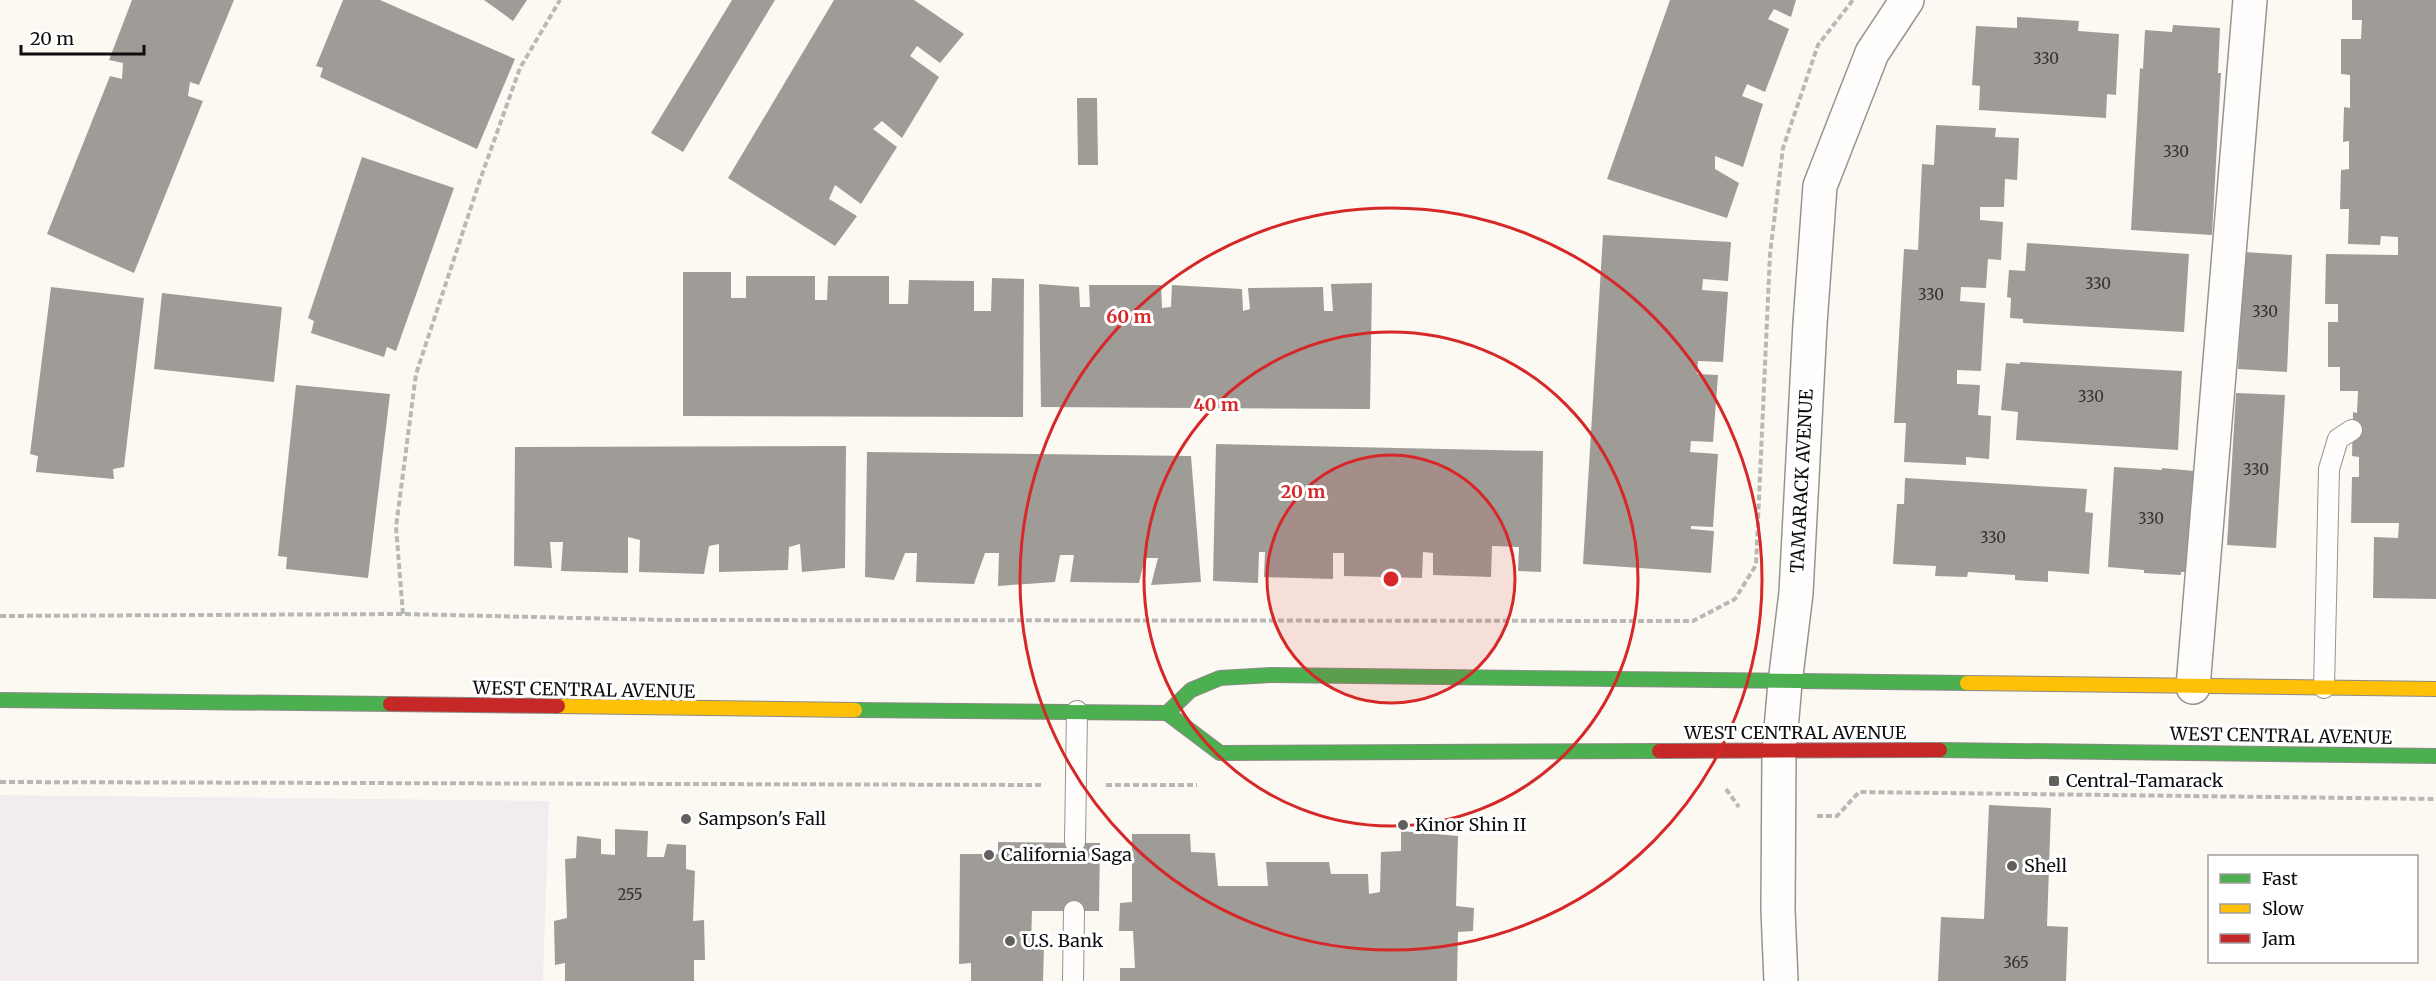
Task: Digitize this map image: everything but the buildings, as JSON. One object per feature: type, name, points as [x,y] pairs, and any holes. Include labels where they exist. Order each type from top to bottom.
[{"type":"main road","points":[[1167,713],[1191,690],[1220,678],[1271,675],[1785,683],[2436,689]]},
{"type":"main road","name":"WEST CENTRAL AVENUE","points":[[0,700],[1167,713],[1220,753],[2001,751],[2436,756]]},
{"type":"street","name":"TAMARACK AVENUE","points":[[1781,981],[1778,910],[1779,752],[1796,593],[1810,324],[1820,186],[1872,53],[1907,0]]},
{"type":"street","points":[[2193,687],[2250,0]]},
{"type":"lane","points":[[2324,688],[2329,469],[2338,439],[2352,430]]},
{"type":"lane","points":[[1075,842],[1077,711]]},
{"type":"lane","points":[[1073,981],[1074,911]]},
{"type":"path","points":[[403,614],[396,527],[416,374],[480,180],[520,68],[560,0]]},
{"type":"path","points":[[0,616],[403,614],[666,620],[1693,621],[1735,599],[1756,565],[1770,254],[1783,148],[1818,45],[1853,0]]},
{"type":"shaded area","points":[[0,795],[549,801],[543,981],[0,981]]},
{"type":"traffic: fast","points":[[1167,713],[1191,690],[1220,678],[1271,675],[1967,683]]},
{"type":"traffic: fast","points":[[0,700],[390,704]]},
{"type":"traffic: fast","points":[[855,710],[1167,713],[1220,753],[1659,751]]},
{"type":"traffic: fast","points":[[1940,750],[2436,756]]},
{"type":"traffic: slow","points":[[1967,683],[2436,689]]},
{"type":"traffic: slow","points":[[558,706],[855,710]]},
{"type":"traffic: jam","points":[[390,704],[558,706]]},
{"type":"traffic: jam","points":[[1659,751],[1940,750]]},
{"type":"place","name":"Central-Tamarack","points":[[2054,781]]},
{"type":"place","name":"Sampson's Fall","points":[[686,819]]},
{"type":"place","name":"Kinor Shin II","points":[[1403,825]]},
{"type":"place","name":"California Saga","points":[[989,855]]},
{"type":"place","name":"Shell","points":[[2012,866]]},
{"type":"place","name":"U.S. Bank","points":[[1010,941]]}]
